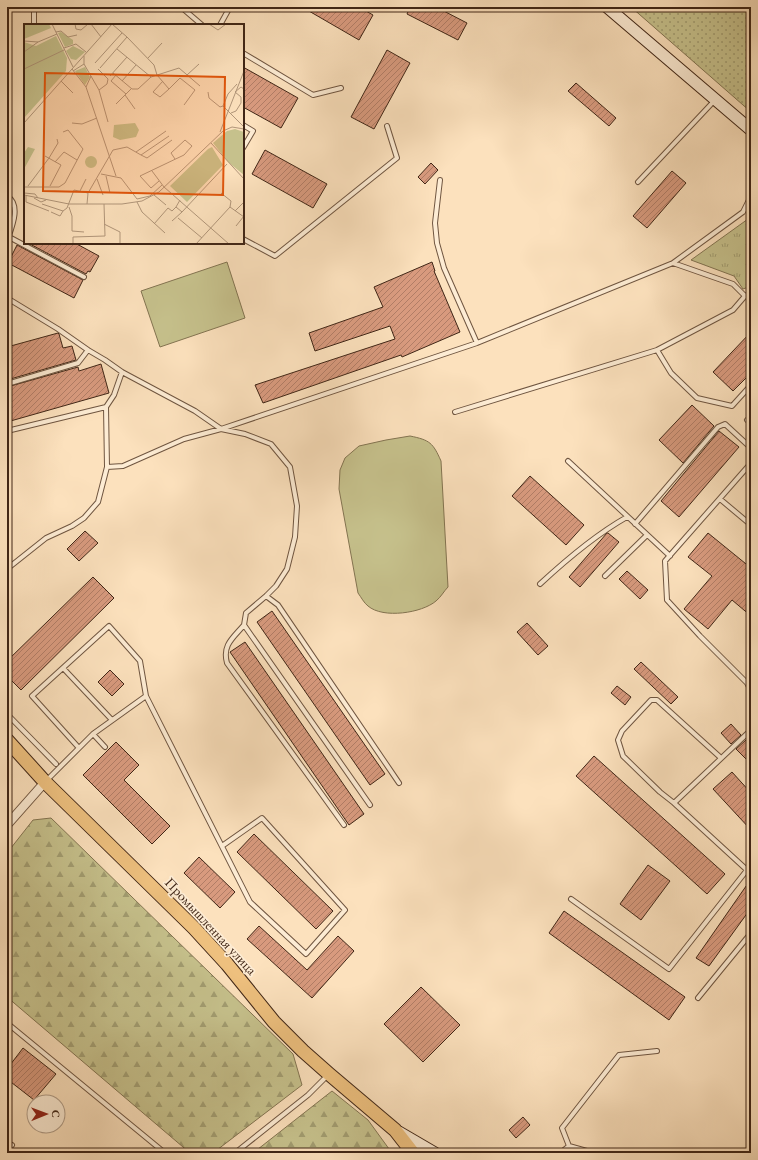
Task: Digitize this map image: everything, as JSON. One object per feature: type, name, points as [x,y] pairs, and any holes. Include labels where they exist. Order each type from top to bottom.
[{"type":"main road","points":[[607,7],[751,130]]},
{"type":"main road","name":"Промышленная улица","points":[[7,740],[45,782],[194,928],[227,964],[274,1022],[302,1051],[395,1130],[413,1153]]},
{"type":"main road","points":[[395,1130],[435,1153]]},
{"type":"street","points":[[7,825],[45,782]]},
{"type":"lane","points":[[34,7],[34,24]]},
{"type":"lane","points":[[181,7],[201,24]]},
{"type":"lane","points":[[221,24],[230,7]]},
{"type":"lane","points":[[244,54],[313,95],[341,88]]},
{"type":"lane","points":[[638,182],[715,99]]},
{"type":"lane","points":[[244,126],[253,132],[244,146]]},
{"type":"lane","points":[[244,240],[275,256],[397,158],[387,126]]},
{"type":"lane","points":[[440,180],[435,223],[437,243],[444,268],[477,343]]},
{"type":"lane","points":[[7,196],[13,203],[14,210],[13,221],[8,239],[84,277]]},
{"type":"lane","points":[[107,467],[123,466],[184,439],[221,429],[477,343],[673,263],[743,212],[751,196]]},
{"type":"lane","points":[[673,263],[733,284],[745,296]]},
{"type":"lane","points":[[455,412],[657,350],[733,310],[745,296],[751,294]]},
{"type":"lane","points":[[7,298],[58,329],[122,372],[196,411],[221,429],[245,434],[271,444],[290,467],[297,506],[295,537],[287,569],[276,586],[246,613],[244,624],[227,645],[225,656],[227,663],[344,825]]},
{"type":"lane","points":[[7,384],[78,363],[88,350]]},
{"type":"lane","points":[[657,350],[671,373],[697,398],[732,406],[751,385]]},
{"type":"lane","points":[[7,569],[46,538],[72,526],[84,518],[98,502],[107,467],[106,407],[114,394],[122,372]]},
{"type":"lane","points":[[7,431],[106,407]]},
{"type":"lane","points":[[747,420],[751,424]]},
{"type":"lane","points":[[635,524],[718,427],[725,424],[751,448]]},
{"type":"lane","points":[[568,461],[670,556]]},
{"type":"lane","points":[[751,463],[665,561],[667,600],[700,636],[747,683],[751,691]]},
{"type":"lane","points":[[720,499],[751,525]]},
{"type":"lane","points":[[540,584],[563,562],[608,528],[627,517]]},
{"type":"lane","points":[[605,576],[647,535]]},
{"type":"lane","points":[[266,596],[278,606],[399,783]]},
{"type":"lane","points":[[244,624],[370,805]]},
{"type":"lane","points":[[80,748],[32,696],[109,626],[140,661],[146,696],[250,902],[306,954],[345,910],[262,818],[222,846]]},
{"type":"lane","points":[[63,668],[112,720]]},
{"type":"lane","points":[[747,683],[751,678]]},
{"type":"lane","points":[[45,782],[93,734],[146,696]]},
{"type":"lane","points":[[571,899],[669,970],[747,870],[660,792],[623,756],[618,740],[622,731],[651,700],[657,700],[721,758]]},
{"type":"lane","points":[[7,714],[56,764]]},
{"type":"lane","points":[[674,803],[751,730]]},
{"type":"lane","points":[[93,734],[105,747]]},
{"type":"lane","points":[[698,998],[751,933]]},
{"type":"lane","points":[[7,1023],[165,1153]]},
{"type":"lane","points":[[569,1146],[562,1128],[619,1056],[657,1051]]},
{"type":"lane","points":[[235,1153],[308,1095],[329,1074]]},
{"type":"lane","points":[[7,1151],[12,1145]]},
{"type":"lane","points":[[560,1153],[569,1146]]},
{"type":"lane","points":[[569,1146],[594,1153]]},
{"type":"green space","points":[[631,7],[751,7],[751,112]]},
{"type":"green space","points":[[751,211],[751,286],[743,289],[734,276],[691,260],[748,219]]},
{"type":"green space","points":[[227,262],[245,318],[160,347],[141,291]]},
{"type":"green space","points":[[410,436],[430,443],[436,450],[441,461],[448,587],[436,601],[422,609],[402,613],[383,612],[368,606],[358,593],[339,489],[340,470],[345,458],[359,446]]},
{"type":"green space","points":[[51,818],[293,1054],[302,1085],[213,1153],[190,1153],[7,997],[7,853],[33,820]]},
{"type":"green space","points":[[332,1091],[368,1120],[392,1153],[253,1153]]},
{"type":"building","points":[[302,7],[359,7],[373,15],[359,40]]},
{"type":"building","points":[[410,7],[436,7],[467,23],[458,40],[407,14]]},
{"type":"building","points":[[387,50],[410,63],[374,129],[351,117]]},
{"type":"building","points":[[244,68],[298,98],[281,128],[244,108]]},
{"type":"building","points":[[576,83],[616,118],[609,126],[568,91]]},
{"type":"building","points":[[265,150],[327,184],[313,208],[252,174]]},
{"type":"building","points":[[431,163],[438,170],[425,184],[418,177]]},
{"type":"building","points":[[672,171],[686,183],[647,228],[633,216]]},
{"type":"building","points":[[30,244],[77,244],[99,256],[90,272],[88,271],[86,274]]},
{"type":"building","points":[[17,245],[83,280],[74,298],[8,263]]},
{"type":"building","points":[[432,262],[434,271],[460,332],[402,357],[401,355],[263,403],[255,385],[395,339],[390,326],[315,351],[309,333],[383,307],[374,287]]},
{"type":"building","points":[[751,332],[751,373],[733,391],[713,372]]},
{"type":"building","points":[[58,333],[63,348],[72,346],[76,360],[7,380],[7,347]]},
{"type":"building","points":[[101,364],[109,393],[7,422],[7,387],[78,367],[79,371]]},
{"type":"building","points":[[692,405],[714,426],[683,463],[659,440]]},
{"type":"building","points":[[719,431],[739,447],[679,517],[661,501]]},
{"type":"building","points":[[530,476],[584,525],[566,545],[512,496]]},
{"type":"building","points":[[85,531],[98,543],[79,561],[67,549]]},
{"type":"building","points":[[607,533],[619,542],[580,587],[569,577]]},
{"type":"building","points":[[708,533],[751,568],[751,616],[732,600],[708,629],[684,609],[712,576],[688,557]]},
{"type":"building","points":[[627,571],[648,590],[640,599],[619,579]]},
{"type":"building","points":[[93,577],[114,598],[21,690],[7,676],[7,661]]},
{"type":"building","points":[[272,611],[385,774],[370,785],[257,622]]},
{"type":"building","points":[[527,623],[548,646],[538,655],[517,632]]},
{"type":"building","points":[[245,642],[364,814],[349,825],[230,652]]},
{"type":"building","points":[[641,662],[678,697],[671,704],[634,669]]},
{"type":"building","points":[[110,670],[124,684],[112,696],[98,682]]},
{"type":"building","points":[[617,686],[631,697],[625,705],[611,693]]},
{"type":"building","points":[[731,724],[741,735],[731,744],[721,733]]},
{"type":"building","points":[[746,740],[751,745],[751,755],[746,759],[736,749]]},
{"type":"building","points":[[116,742],[139,765],[124,780],[170,826],[152,844],[83,775]]},
{"type":"building","points":[[594,756],[725,874],[707,894],[576,776]]},
{"type":"building","points":[[732,772],[751,793],[751,830],[713,789]]},
{"type":"building","points":[[254,834],[333,911],[316,929],[237,852]]},
{"type":"building","points":[[199,857],[235,892],[220,908],[184,873]]},
{"type":"building","points":[[648,865],[670,881],[641,920],[620,904]]},
{"type":"building","points":[[751,879],[751,908],[709,966],[696,958]]},
{"type":"building","points":[[564,911],[685,997],[669,1020],[549,933]]},
{"type":"building","points":[[259,926],[307,970],[338,936],[354,951],[312,998],[247,939]]},
{"type":"building","points":[[421,987],[460,1025],[423,1062],[384,1024]]},
{"type":"building","points":[[23,1048],[56,1074],[39,1094],[26,1094],[7,1079],[7,1069]]},
{"type":"building","points":[[523,1117],[530,1125],[516,1138],[509,1130]]}]
